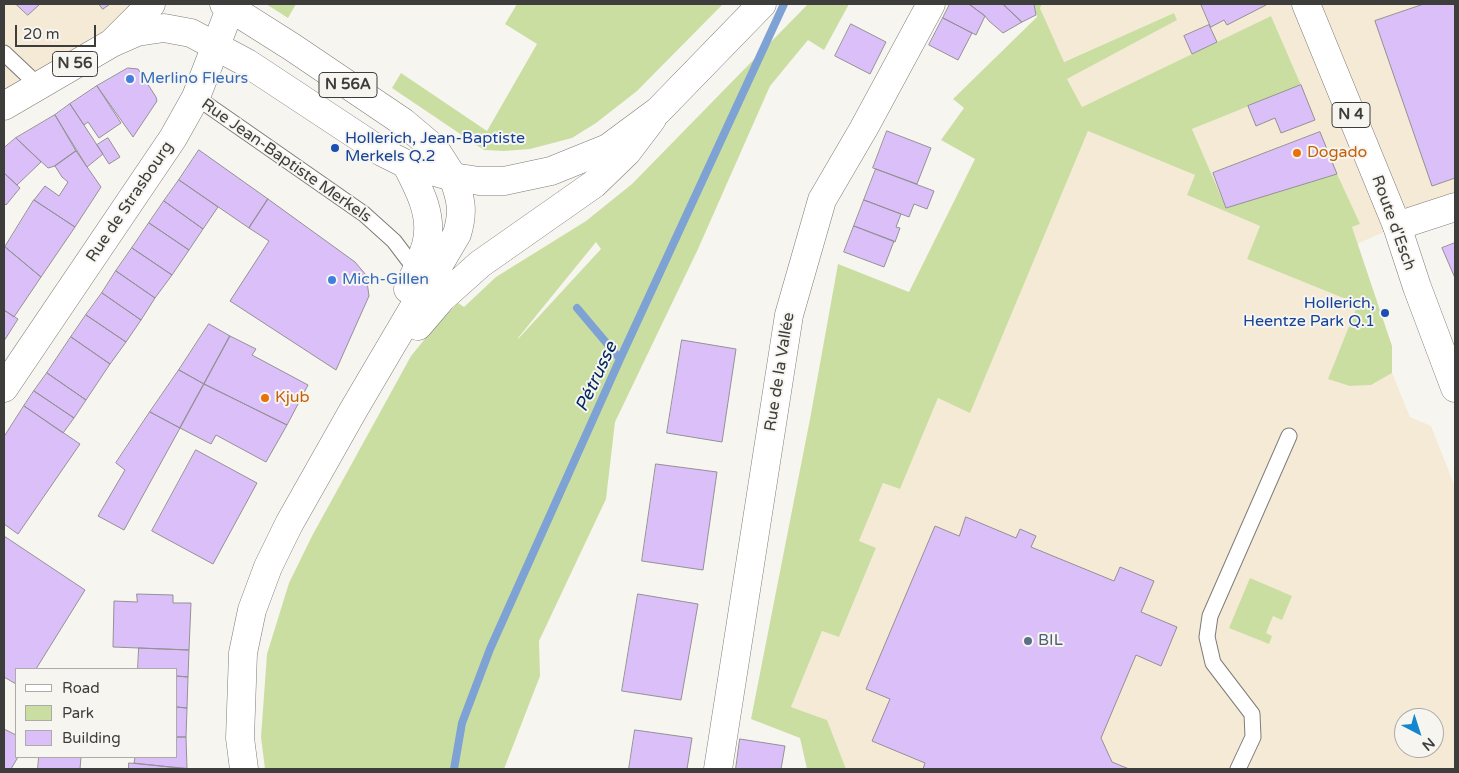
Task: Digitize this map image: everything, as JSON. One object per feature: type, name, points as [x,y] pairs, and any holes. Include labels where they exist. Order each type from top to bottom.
[{"type":"main road","name":"N 56","points":[[4,106],[112,43],[151,4]]},
{"type":"main road","name":"N 56A","points":[[112,43],[137,32],[164,28],[191,33],[247,62],[382,152],[406,164],[453,177],[504,181],[551,171],[608,148],[658,111],[762,4]]},
{"type":"main road","name":"Rue de la Vallée","points":[[718,769],[789,315],[822,200],[864,128],[931,4]]},
{"type":"main road","name":"Route d'Esch","points":[[1306,4],[1397,226],[1417,287],[1455,388]]},
{"type":"main road","name":"N 56A","points":[[229,5],[404,122],[435,149],[453,177]]},
{"type":"main road","name":"Rue de Strasbourg","points":[[4,388],[173,138],[196,97],[229,5]]},
{"type":"main road","points":[[354,409],[442,298],[480,264],[594,184],[627,152],[658,111]]},
{"type":"main road","points":[[354,409],[427,244],[428,220],[422,194],[406,164]]},
{"type":"main road","points":[[244,769],[240,738],[243,653],[252,610],[268,567],[289,524],[457,234],[462,219],[460,198],[453,177]]},
{"type":"main road","points":[[1397,226],[1455,207]]},
{"type":"lane","points":[[4,53],[39,86]]},
{"type":"lane","name":"Rue Jean-Baptiste Merkels","points":[[196,97],[364,214],[394,241],[416,270]]},
{"type":"lane","points":[[1238,769],[1253,737],[1252,714],[1213,663],[1207,637],[1210,616],[1289,436]]},
{"type":"shaded area","points":[[4,4],[151,4],[4,106]]},
{"type":"shaded area","points":[[1042,4],[1455,4],[1455,207],[1397,226],[1357,244],[1352,227],[1360,224],[1226,208],[1192,129],[1301,85],[1271,16],[1082,107],[1067,79],[1177,20],[1174,13],[1063,62],[1040,7]]},
{"type":"shaded area","points":[[1088,131],[1195,175],[1187,195],[1260,226],[1247,259],[1358,304],[1350,386],[1371,385],[1392,373],[1410,417],[1431,426],[1455,487],[1455,769],[846,769],[827,720],[791,707],[822,631],[839,637],[876,549],[859,541],[883,483],[900,489],[938,398],[970,412]]},
{"type":"green space","points":[[266,4],[296,4],[288,18]]},
{"type":"green space","points":[[517,4],[723,4],[637,91],[596,123],[572,138],[530,149],[484,150],[392,88],[401,73],[487,131],[537,44],[505,24]]},
{"type":"green space","points":[[808,4],[849,4],[824,50],[808,40],[770,86],[698,249],[615,422],[606,499],[539,641],[540,676],[504,769],[265,769],[261,737],[267,654],[289,583],[312,536],[411,356],[458,303],[464,307],[496,277],[586,221],[632,184]],"holes":[[[596,242],[601,249],[518,339]]]},
{"type":"green space","points":[[1034,4],[1042,4],[1040,8],[1064,62],[1174,13],[1177,20],[1067,79],[1082,107],[1271,16],[1301,85],[1192,129],[1226,208],[1337,174],[1360,224],[1352,227],[1392,346],[1392,373],[1371,385],[1350,386],[1328,379],[1358,304],[1247,259],[1260,226],[1187,195],[1195,175],[1088,131],[970,413],[938,398],[900,489],[883,483],[859,541],[876,548],[839,637],[822,631],[791,707],[827,720],[846,769],[807,769],[800,738],[751,719],[810,419],[838,264],[909,292],[975,159],[941,140],[964,108],[953,99],[1037,17]]},
{"type":"green space","points":[[1250,578],[1292,596],[1282,620],[1273,616],[1266,633],[1272,636],[1269,644],[1229,628]]},
{"type":"building","points":[[16,4],[40,4],[28,15]]},
{"type":"building","points":[[99,4],[110,4],[103,9]]},
{"type":"building","points":[[950,4],[969,4],[985,16],[976,35],[943,18]]},
{"type":"building","points":[[969,4],[1003,4],[1022,22],[1003,33]]},
{"type":"building","points":[[1003,4],[1034,4],[1036,15],[1022,22]]},
{"type":"building","points":[[1201,4],[1266,5],[1227,25],[1224,20],[1211,27]]},
{"type":"building","points":[[1424,4],[1455,4],[1455,178],[1432,186],[1375,21]]},
{"type":"building","points":[[943,18],[972,33],[958,60],[929,45]]},
{"type":"building","points":[[851,24],[886,42],[870,74],[835,56]]},
{"type":"building","points":[[1209,25],[1217,42],[1192,54],[1184,36]]},
{"type":"building","points":[[128,68],[138,69],[157,101],[133,137],[97,86]]},
{"type":"building","points":[[1301,85],[1315,120],[1281,133],[1275,118],[1256,126],[1248,106]]},
{"type":"building","points":[[97,86],[121,123],[99,138],[88,122],[84,125],[70,104]]},
{"type":"building","points":[[70,104],[103,154],[87,167],[55,115]]},
{"type":"building","points":[[55,115],[76,151],[55,166],[48,168],[16,138]]},
{"type":"building","points":[[887,131],[931,148],[917,184],[873,168]]},
{"type":"building","name":"Dogado","points":[[1320,132],[1337,174],[1226,208],[1213,173]]},
{"type":"building","points":[[16,138],[41,162],[17,185],[4,173],[4,148]]},
{"type":"building","points":[[108,138],[120,157],[109,164],[97,145]]},
{"type":"building","points":[[199,150],[268,199],[249,228],[179,180]]},
{"type":"building","points":[[76,151],[101,187],[75,227],[34,200],[45,186],[59,196],[68,182],[62,177],[55,166]]},
{"type":"building","points":[[876,169],[934,191],[927,209],[914,204],[909,217],[864,200]]},
{"type":"building","points":[[4,173],[20,188],[6,205],[4,203]]},
{"type":"building","points":[[179,180],[218,207],[203,229],[164,201]]},
{"type":"building","points":[[268,199],[355,262],[366,275],[369,296],[336,370],[230,301],[269,241],[249,228]]},
{"type":"building","points":[[34,200],[75,227],[41,277],[5,247]]},
{"type":"building","points":[[864,200],[901,214],[896,227],[900,228],[895,242],[854,226]]},
{"type":"building","points":[[164,201],[203,229],[189,250],[149,223]]},
{"type":"building","points":[[149,223],[189,250],[172,275],[132,248]]},
{"type":"building","points":[[854,226],[894,241],[884,267],[844,252]]},
{"type":"building","points":[[1455,243],[1455,278],[1442,248]]},
{"type":"building","points":[[4,246],[41,277],[14,317],[4,310]]},
{"type":"building","points":[[132,248],[172,275],[155,298],[116,271]]},
{"type":"building","points":[[116,271],[155,298],[141,320],[102,293]]},
{"type":"building","points":[[102,293],[141,320],[126,342],[86,315]]},
{"type":"building","points":[[4,310],[18,319],[4,341]]},
{"type":"building","points":[[86,315],[126,342],[110,364],[71,337]]},
{"type":"building","points":[[209,324],[230,336],[204,384],[179,370]]},
{"type":"building","points":[[230,336],[256,349],[252,355],[308,385],[287,425],[204,384]]},
{"type":"building","points":[[71,337],[110,364],[86,400],[47,373]]},
{"type":"building","points":[[682,340],[736,349],[722,442],[667,433]]},
{"type":"building","points":[[179,370],[204,384],[180,428],[150,412]]},
{"type":"building","points":[[47,373],[86,400],[74,418],[34,391]]},
{"type":"building","points":[[204,384],[287,425],[266,462],[216,435],[211,444],[180,428]]},
{"type":"building","points":[[34,391],[74,418],[63,433],[24,406]]},
{"type":"building","points":[[24,406],[80,444],[18,534],[4,524],[4,437]]},
{"type":"building","points":[[150,412],[180,428],[124,530],[98,516],[125,470],[116,463]]},
{"type":"building","points":[[196,450],[257,483],[213,564],[152,531]]},
{"type":"building","points":[[656,464],[717,472],[703,570],[642,561]]},
{"type":"building","name":"BIL","points":[[966,517],[1016,538],[1020,529],[1036,536],[1031,547],[1114,581],[1120,567],[1154,581],[1141,612],[1177,627],[1161,666],[1136,655],[1101,738],[1112,762],[1129,769],[923,769],[925,763],[872,741],[890,699],[866,689],[935,526],[959,536]]},
{"type":"building","points":[[4,536],[85,590],[37,668],[15,668],[15,683],[4,677]]},
{"type":"building","points":[[137,594],[173,595],[173,603],[191,603],[189,650],[113,647],[114,601],[137,602]]},
{"type":"building","points":[[638,594],[698,604],[681,700],[622,691]]},
{"type":"building","points":[[139,648],[189,650],[188,677],[178,676],[178,668],[138,668]]},
{"type":"building","points":[[178,676],[188,677],[187,708],[178,707]]},
{"type":"building","points":[[178,707],[187,708],[186,737],[178,737]]},
{"type":"building","points":[[4,729],[15,734],[15,758],[17,758],[11,769],[4,769]]},
{"type":"building","points":[[635,730],[692,738],[687,769],[629,769]]},
{"type":"building","points":[[178,737],[186,737],[187,769],[134,763],[135,758],[178,758]]},
{"type":"building","points":[[740,739],[785,746],[781,769],[736,769]]},
{"type":"building","points":[[39,758],[81,758],[80,769],[38,769]]},
{"type":"building","points":[[129,763],[193,769],[129,769]]},
{"type":"waterway","name":"Pétrusse","points":[[454,769],[462,723],[490,649],[620,359],[784,4]]},
{"type":"waterway","points":[[577,308],[620,359]]},
{"type":"place","name":"Merlino Fleurs","points":[[130,79]]},
{"type":"place","name":"Hollerich, Jean-Baptiste Merkels Q.2","points":[[335,148]]},
{"type":"place","name":"Dogado","points":[[1297,153]]},
{"type":"place","name":"Mich-Gillen","points":[[332,280]]},
{"type":"place","name":"Hollerich, Heentze Park Q.1","points":[[1385,313]]},
{"type":"place","name":"Kjub","points":[[265,398]]},
{"type":"place","name":"BIL","points":[[1028,641]]}]
